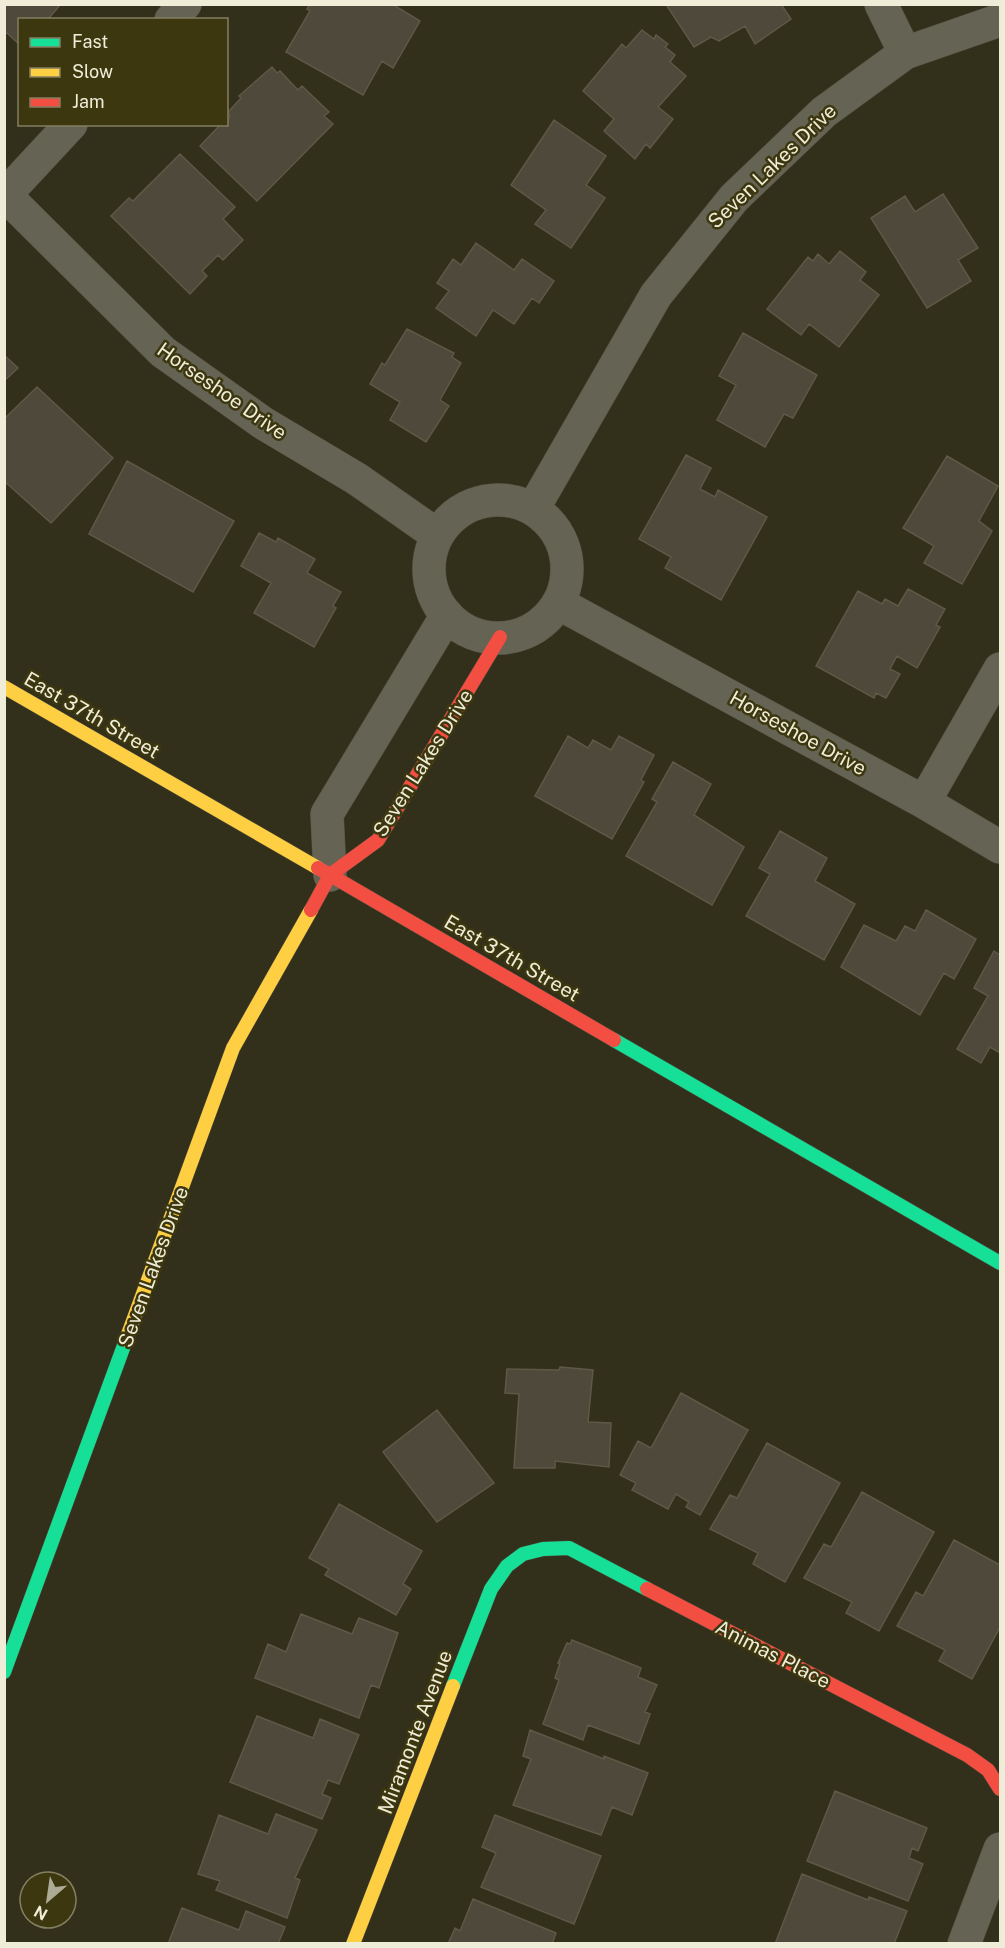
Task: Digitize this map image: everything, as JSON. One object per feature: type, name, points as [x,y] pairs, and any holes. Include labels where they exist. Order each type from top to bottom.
[{"type":"street","points":[[173,18],[185,4]]},
{"type":"street","points":[[881,4],[904,53]]},
{"type":"street","name":"Seven Lakes Drive","points":[[533,509],[656,295],[734,198],[824,112],[904,53],[1000,20]]},
{"type":"street","points":[[5,194],[69,126]]},
{"type":"street","name":"Horseshoe Drive","points":[[5,194],[163,352],[262,423],[357,479],[437,535]]},
{"type":"street","points":[[491,500],[512,501],[533,509],[549,523],[561,541],[567,562],[566,582],[558,603],[545,620],[527,631],[500,637],[484,636],[464,629],[447,615],[435,597],[429,576],[430,555],[437,535],[451,518],[469,506],[491,500]]},
{"type":"street","name":"Horseshoe Drive","points":[[558,603],[924,802],[1000,847]]},
{"type":"street","points":[[330,875],[327,814],[447,615]]},
{"type":"street","name":"Seven Lakes Drive","points":[[4,1672],[232,1048],[330,875],[378,840],[500,637]]},
{"type":"street","points":[[924,802],[1000,669]]},
{"type":"street","name":"East 37th Street","points":[[4,687],[1000,1263]]},
{"type":"street","name":"Animas Place","points":[[532,1549],[569,1548],[968,1755],[988,1770],[1000,1789]]},
{"type":"street","name":"Miramonte Avenue","points":[[353,1944],[492,1588],[499,1575],[516,1557],[532,1549]]},
{"type":"street","points":[[964,1944],[1000,1849]]},
{"type":"building","points":[[4,4],[61,4],[49,18],[18,18],[18,43],[7,33],[4,35]]},
{"type":"building","points":[[310,4],[392,4],[420,21],[393,68],[382,61],[363,95],[286,52],[310,11],[307,9]]},
{"type":"building","points":[[668,4],[781,4],[791,19],[755,44],[745,26],[719,41],[711,37],[694,47],[667,6]]},
{"type":"building","points":[[642,30],[654,39],[656,35],[668,44],[665,47],[675,55],[670,62],[686,76],[658,107],[673,119],[650,148],[646,144],[635,159],[604,131],[614,119],[583,91],[622,44],[626,48]]},
{"type":"building","points":[[272,67],[277,73],[280,71],[298,90],[302,86],[329,112],[324,116],[333,124],[257,201],[200,146],[219,126],[228,126],[230,115],[228,112],[241,98],[239,96]]},
{"type":"building","points":[[554,120],[606,156],[586,185],[605,198],[571,248],[535,224],[546,210],[511,185]]},
{"type":"building","points":[[180,154],[235,207],[223,219],[243,240],[223,260],[218,255],[202,271],[207,276],[190,294],[111,216],[129,198],[133,201]]},
{"type":"building","points":[[943,194],[978,248],[958,260],[971,281],[927,308],[871,218],[905,196],[915,212]]},
{"type":"building","points":[[476,243],[514,270],[522,259],[554,281],[539,303],[532,298],[514,324],[493,310],[476,336],[436,308],[449,291],[437,283],[453,259],[461,265]]},
{"type":"building","points":[[840,251],[866,272],[860,280],[879,295],[839,347],[809,324],[801,335],[767,309],[808,257],[813,261],[818,254],[829,264]]},
{"type":"building","points":[[407,329],[454,353],[452,357],[461,363],[440,400],[449,406],[426,442],[390,420],[400,402],[370,384],[382,363],[385,365]]},
{"type":"building","points":[[743,333],[817,375],[793,418],[784,414],[765,447],[717,420],[736,385],[719,376]]},
{"type":"building","points":[[4,355],[18,368],[4,381]]},
{"type":"building","points":[[37,387],[113,458],[51,523],[4,481],[4,419]]},
{"type":"building","points":[[686,455],[711,468],[700,489],[715,497],[718,490],[767,517],[721,600],[665,568],[671,557],[639,539]]},
{"type":"building","points":[[947,456],[998,486],[979,521],[992,531],[962,584],[924,563],[934,546],[903,528]]},
{"type":"building","points":[[127,461],[234,521],[193,592],[89,534]]},
{"type":"building","points":[[259,533],[276,542],[278,538],[315,559],[307,573],[341,592],[333,606],[336,608],[314,647],[254,613],[271,583],[241,566]]},
{"type":"building","points":[[908,589],[945,609],[936,625],[940,627],[917,668],[897,656],[890,669],[900,674],[886,698],[876,693],[874,698],[816,666],[858,591],[882,604],[885,599],[898,606]]},
{"type":"building","points":[[568,736],[588,748],[593,740],[611,750],[619,736],[654,755],[641,780],[644,782],[612,839],[535,796]]},
{"type":"building","points":[[673,762],[711,784],[694,815],[744,847],[712,905],[626,856],[657,802],[652,799]]},
{"type":"building","points":[[780,831],[827,858],[815,881],[855,904],[824,960],[746,916],[770,874],[759,868]]},
{"type":"building","points":[[926,910],[976,939],[954,979],[944,973],[920,1015],[841,967],[864,925],[896,941],[905,926],[915,931]]},
{"type":"building","points":[[994,951],[1000,955],[1000,1053],[990,1047],[981,1063],[957,1049],[988,996],[974,988]]},
{"type":"building","points":[[560,1367],[593,1370],[588,1422],[611,1423],[609,1467],[555,1461],[555,1468],[514,1468],[519,1394],[505,1393],[507,1369],[559,1370]]},
{"type":"building","points":[[681,1393],[748,1430],[700,1515],[686,1507],[689,1502],[676,1494],[668,1509],[632,1490],[636,1483],[620,1475],[638,1441],[651,1448]]},
{"type":"building","points":[[437,1410],[494,1483],[437,1522],[383,1452]]},
{"type":"building","points":[[767,1443],[840,1483],[785,1582],[753,1564],[758,1553],[710,1529],[730,1495],[737,1498]]},
{"type":"building","points":[[862,1492],[934,1532],[879,1631],[846,1613],[852,1602],[804,1578],[824,1544],[831,1547]]},
{"type":"building","points":[[339,1504],[422,1551],[403,1584],[411,1589],[396,1615],[325,1575],[329,1569],[309,1558]]},
{"type":"building","points":[[954,1540],[1000,1565],[1000,1627],[972,1679],[939,1661],[945,1650],[897,1626],[916,1592],[923,1596]]},
{"type":"building","points":[[301,1614],[352,1634],[359,1618],[398,1633],[379,1688],[371,1685],[359,1718],[255,1678],[268,1644],[286,1652]]},
{"type":"building","points":[[572,1640],[641,1668],[638,1677],[657,1685],[645,1712],[650,1714],[639,1744],[588,1725],[583,1740],[543,1724],[559,1680],[555,1678],[560,1663],[558,1663],[567,1643],[570,1644]]},
{"type":"building","points":[[257,1716],[313,1738],[320,1719],[359,1735],[339,1784],[328,1780],[322,1794],[331,1798],[322,1819],[230,1782]]},
{"type":"building","points":[[530,1730],[604,1759],[604,1756],[648,1773],[632,1815],[612,1807],[601,1835],[513,1805],[531,1759],[523,1756]]},
{"type":"building","points":[[835,1791],[927,1828],[918,1851],[912,1848],[909,1858],[923,1864],[908,1901],[807,1861]]},
{"type":"building","points":[[276,1814],[317,1830],[295,1878],[300,1880],[287,1918],[216,1890],[220,1881],[198,1874],[219,1815],[268,1834]]},
{"type":"building","points":[[495,1815],[601,1856],[574,1924],[481,1887],[496,1853],[482,1847]]},
{"type":"building","points":[[802,1874],[868,1900],[869,1897],[907,1911],[894,1944],[775,1944]]},
{"type":"building","points":[[473,1899],[556,1933],[552,1944],[448,1944],[455,1928],[460,1931]]},
{"type":"building","points":[[182,1908],[239,1930],[246,1911],[285,1927],[278,1944],[168,1944]]},
{"type":"traffic: fast","points":[[614,1040],[1000,1263]]},
{"type":"traffic: fast","points":[[4,1672],[126,1340]]},
{"type":"traffic: fast","points":[[453,1686],[491,1589],[507,1566],[523,1554],[543,1549],[569,1548],[647,1589]]},
{"type":"traffic: slow","points":[[4,687],[318,868]]},
{"type":"traffic: slow","points":[[126,1340],[233,1048],[311,910]]},
{"type":"traffic: slow","points":[[353,1944],[453,1686]]},
{"type":"traffic: jam","points":[[311,910],[330,875],[378,840],[500,637]]},
{"type":"traffic: jam","points":[[318,868],[614,1040]]},
{"type":"traffic: jam","points":[[647,1589],[967,1755],[988,1770],[1000,1789]]}]
